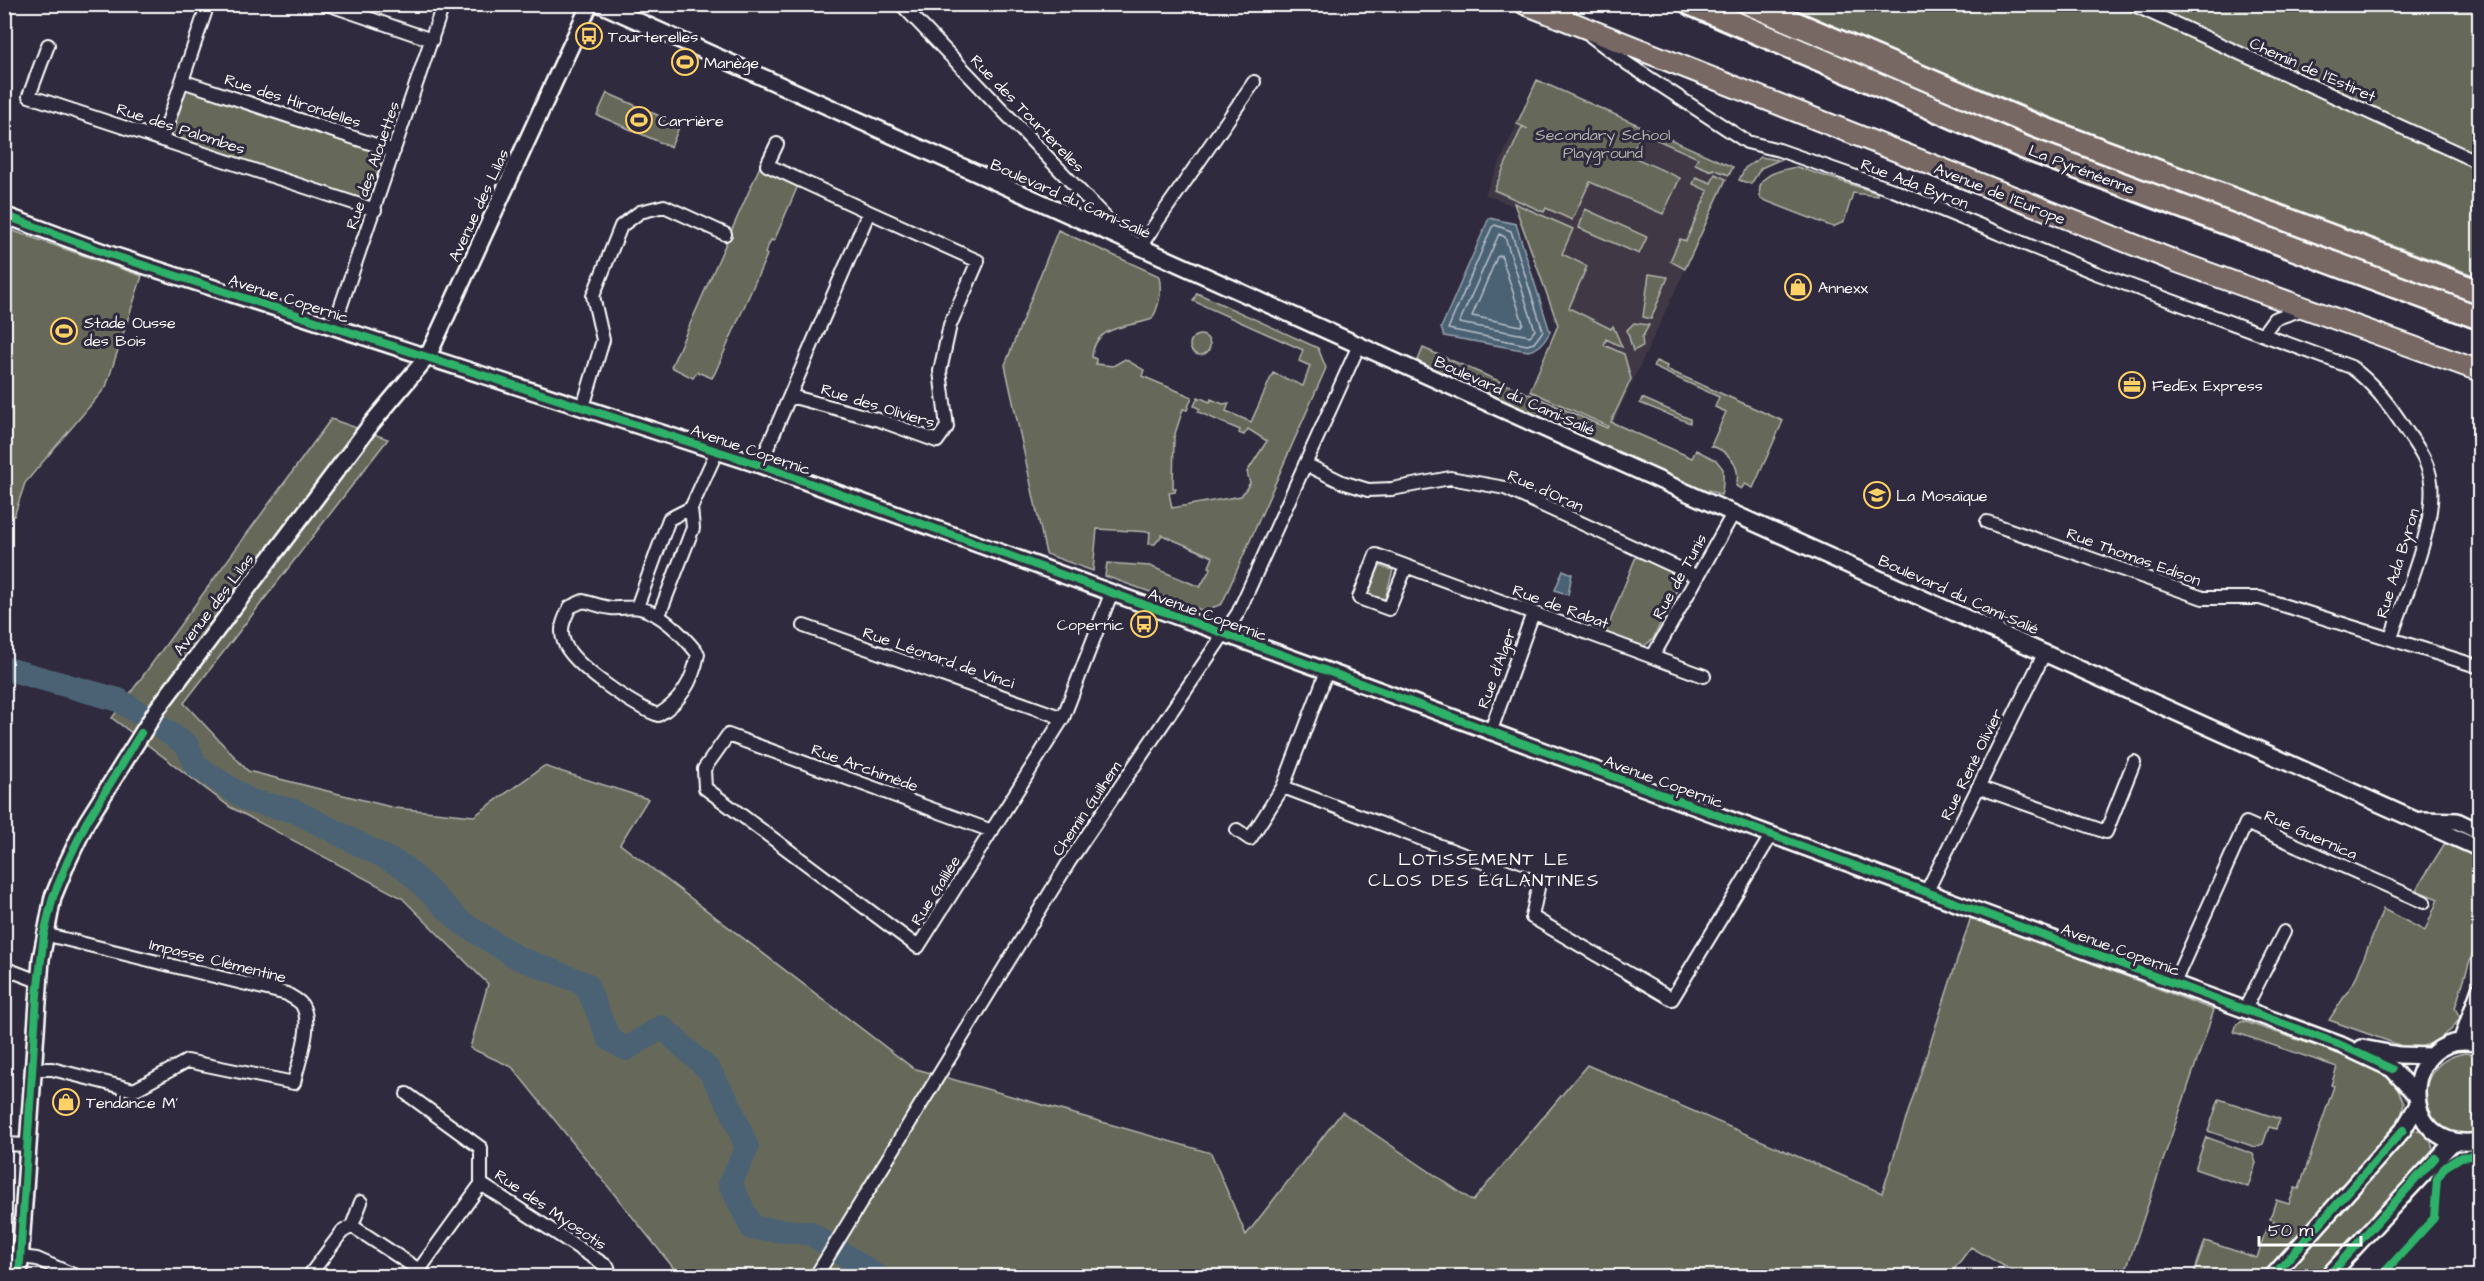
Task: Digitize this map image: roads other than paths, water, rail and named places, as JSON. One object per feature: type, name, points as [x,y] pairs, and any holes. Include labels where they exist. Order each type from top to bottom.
[{"type":"highway","name":"La Pyrénéenne","points":[[1691,4],[2025,148],[2480,318]]},
{"type":"highway","name":"La Pyrénéenne","points":[[1750,4],[2036,126],[2480,292]]},
{"type":"main road","name":"Avenue de l'Europe","points":[[1525,4],[2055,214],[2306,309],[2480,371]]},
{"type":"street","points":[[162,140],[208,4]]},
{"type":"street","points":[[327,4],[432,40]]},
{"type":"street","name":"Avenue des Lilas","points":[[19,1276],[38,981],[44,934],[53,897],[76,843],[158,708],[372,423],[428,356],[590,4]]},
{"type":"street","name":"Boulevard du Cami-Salié","points":[[600,4],[1135,247],[1734,512],[2480,849]]},
{"type":"street","name":"Rue des Tourterelles","points":[[901,4],[1135,247]]},
{"type":"street","name":"Chemin de l'Estiret","points":[[2132,4],[2480,163]]},
{"type":"street","name":"Rue des Alouettes","points":[[334,326],[440,14]]},
{"type":"street","name":"Rue Ada Byron","points":[[1576,24],[1628,64],[1747,142],[1779,150],[1893,190],[2096,273],[2328,356],[2351,367],[2368,379],[2391,407],[2425,460],[2432,481],[2431,506],[2391,638]]},
{"type":"street","name":"Rue des Palombes","points":[[48,45],[29,96],[375,210]]},
{"type":"street","name":"Rue des Hirondelles","points":[[182,81],[394,151]]},
{"type":"street","points":[[1135,247],[1254,82]]},
{"type":"street","points":[[760,465],[869,212],[767,165],[777,144]]},
{"type":"street","points":[[583,407],[603,340],[593,296],[621,226],[640,212],[664,206],[725,234]]},
{"type":"street","name":"Rue des Oliviers","points":[[790,396],[879,420],[937,441],[947,427],[940,371],[950,326],[978,261],[869,212]]},
{"type":"street","name":"Avenue Copernic","points":[[4,215],[109,254],[760,465],[1772,834],[2341,1045],[2392,1069],[2416,1100],[2424,1122],[2437,1134],[2452,1142]]},
{"type":"street","points":[[2263,334],[2274,319],[2306,309]]},
{"type":"street","name":"Chemin Guilhem","points":[[816,1276],[1069,862],[1238,613],[1359,345]]},
{"type":"street","points":[[659,615],[693,528],[691,508],[717,452]]},
{"type":"street","name":"Rue d'Oran","points":[[1305,464],[1342,482],[1368,490],[1392,489],[1450,478],[1506,488],[1698,577]]},
{"type":"street","points":[[637,607],[669,519],[691,508]]},
{"type":"street","name":"Rue de Tunis","points":[[1653,656],[1734,512]]},
{"type":"street","name":"Rue Thomas Edison","points":[[1987,522],[2203,598],[2260,597],[2480,667]]},
{"type":"street","name":"Rue de Rabat","points":[[1406,567],[1389,609],[1359,598],[1376,555],[1704,676]]},
{"type":"street","name":"Rue Galilée","points":[[728,735],[704,769],[705,788],[918,947],[1063,718],[1111,594]]},
{"type":"street","points":[[584,601],[612,608],[637,607],[659,615],[698,654],[694,673],[673,706],[657,716],[637,707],[603,682],[572,655],[564,642],[562,625],[570,607],[584,601]]},
{"type":"street","name":"Rue d'Alger","points":[[1490,733],[1533,613]]},
{"type":"street","name":"Rue Léonard de Vinci","points":[[804,626],[1063,718]]},
{"type":"street","name":"Rue René Olivier","points":[[1926,891],[2045,652]]},
{"type":"street","points":[[1237,830],[1250,839],[1284,787],[1327,671]]},
{"type":"street","name":"Rue Archimède","points":[[728,735],[992,831]]},
{"type":"street","points":[[1978,787],[2106,832],[2134,762]]},
{"type":"street","points":[[1284,787],[1539,883],[1532,917],[1672,999],[1772,834]]},
{"type":"street","name":"Boulevard du Cami-Salié","points":[[2416,820],[2457,821],[2480,832]]},
{"type":"street","name":"Rue Guernica","points":[[2174,983],[2246,823],[2424,902]]},
{"type":"street","points":[[2245,1009],[2284,932]]},
{"type":"street","name":"Impasse Clémentine","points":[[33,1069],[52,1069],[134,1090],[187,1061],[294,1083],[306,1017],[301,1003],[287,994],[44,934]]},
{"type":"street","points":[[4,968],[38,981]]},
{"type":"street","points":[[2461,1042],[2480,989]]},
{"type":"street","points":[[2272,1276],[2403,1130],[2416,1100],[2422,1067],[2430,1056],[2444,1046],[2461,1042],[2480,1044]]},
{"type":"street","name":"Avenue Copernic","points":[[2341,1045],[2398,1055],[2430,1056]]},
{"type":"street","name":"Rue des Myosotis","points":[[407,1094],[481,1148],[481,1184],[608,1267],[610,1276]]},
{"type":"street","points":[[2328,1276],[2452,1142],[2480,1142]]},
{"type":"street","points":[[4,1144],[28,1145]]},
{"type":"street","points":[[352,1226],[424,1274],[481,1184]]},
{"type":"street","points":[[309,1276],[342,1232],[352,1226],[361,1203]]},
{"type":"street","points":[[21,1257],[37,1259],[76,1276]]},
{"type":"water","points":[[1489,218],[1516,224],[1550,332],[1541,344],[1532,350],[1444,336],[1441,328]]},
{"type":"water","points":[[1563,570],[1572,574],[1568,595],[1555,590]]},
{"type":"waterway","points":[[4,668],[119,700],[187,745],[196,766],[250,801],[295,811],[404,867],[462,923],[518,958],[586,984],[609,1039],[626,1049],[662,1027],[709,1070],[731,1108],[747,1148],[730,1183],[752,1228],[810,1233],[877,1276]]},
{"type":"place","name":"Tourterelles","points":[[589,36]]},
{"type":"place","name":"Manège","points":[[685,62]]},
{"type":"place","name":"Carrière","points":[[639,120]]},
{"type":"place","name":"Annexx","points":[[1798,287]]},
{"type":"place","name":"Stade Ousse des Bois","points":[[64,331]]},
{"type":"place","name":"FedEx Express","points":[[2132,385]]},
{"type":"place","name":"La Mosaïque","points":[[1877,495]]},
{"type":"place","name":"Copernic","points":[[1144,624]]},
{"type":"place","name":"Tendance M'","points":[[66,1102]]},
{"type":"district","name":"LOTISSEMENT LE CLOS DES ÉGLANTINES","points":[[1484,869]]},
{"type":"park label","name":"Secondary School Playground","points":[[1603,143]]}]
